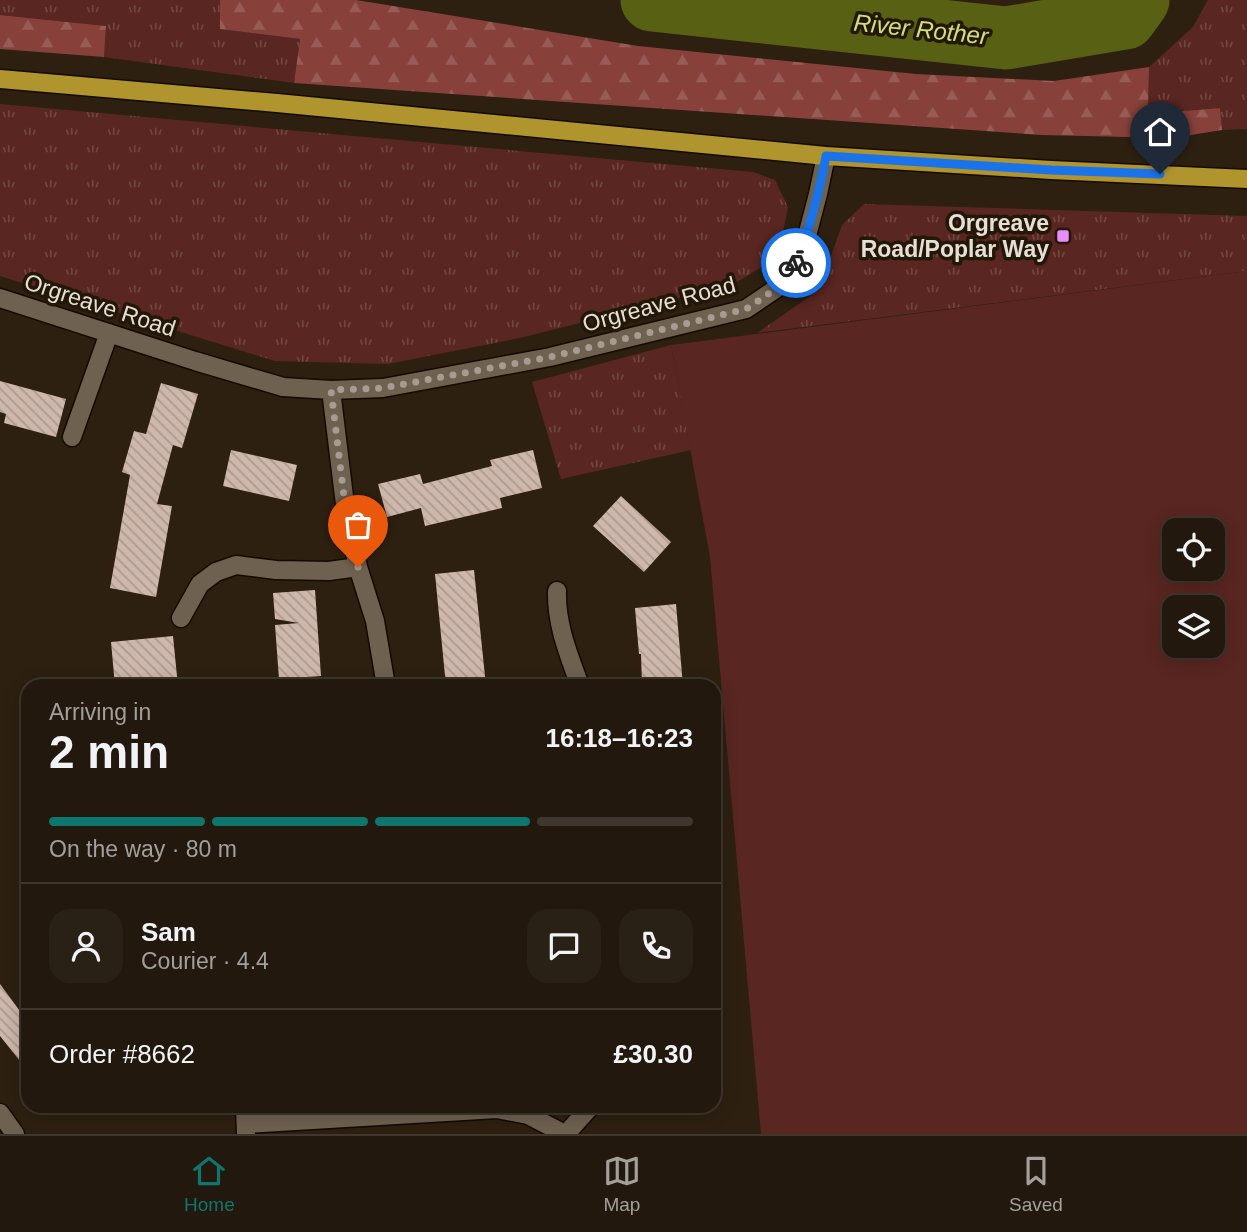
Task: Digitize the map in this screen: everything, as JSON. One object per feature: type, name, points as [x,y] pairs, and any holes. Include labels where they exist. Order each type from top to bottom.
[{"type":"main road","points":[[0,79],[826,156],[1051,170],[1247,178]]},
{"type":"street","name":"Orgreave Road","points":[[0,298],[283,387],[331,390],[383,388],[550,357],[746,309],[780,286],[795,264],[808,232],[826,156]]},
{"type":"street","points":[[72,437],[110,333]]},
{"type":"street","points":[[331,390],[346,513],[358,567],[375,621],[385,679]]},
{"type":"street","points":[[181,618],[200,584],[216,572],[236,565],[276,570],[329,571],[358,567]]},
{"type":"street","points":[[557,591],[556,607],[561,632],[578,679]]},
{"type":"street","points":[[0,1113],[15,1134]]},
{"type":"street","points":[[246,1129],[447,1113]]},
{"type":"street","points":[[518,1113],[528,1115],[561,1134]]},
{"type":"street","points":[[566,1134],[585,1113]]},
{"type":"green space","points":[[0,0],[220,0],[221,29],[300,39],[294,83],[104,57],[106,26],[0,15]]},
{"type":"green space","points":[[220,0],[356,0],[638,46],[916,74],[1054,81],[1149,67],[1148,114],[1220,108],[1222,130],[1172,138],[1042,135],[294,83],[300,39],[220,29]]},
{"type":"green space","points":[[1208,0],[1247,0],[1247,129],[1222,130],[1220,108],[1148,114],[1149,67],[1193,27]]},
{"type":"green space","points":[[0,15],[106,26],[104,57],[0,49]]},
{"type":"green space","points":[[0,104],[753,172],[775,180],[788,207],[782,237],[763,266],[734,284],[520,338],[388,364],[275,361],[0,276]]},
{"type":"green space","points":[[864,204],[1247,216],[1247,271],[757,333],[819,290],[842,225]]},
{"type":"green space","points":[[1247,271],[1247,1134],[761,1134],[710,557],[671,345]]},
{"type":"green space","points":[[671,345],[691,450],[561,479],[532,382]]},
{"type":"building","points":[[0,381],[66,399],[56,437],[4,423],[6,414],[0,412]]},
{"type":"building","points":[[161,383],[198,394],[182,448],[173,445],[157,504],[172,506],[156,597],[110,588],[130,475],[122,472],[134,431],[146,434]]},
{"type":"building","points":[[231,450],[297,465],[289,501],[223,486]]},
{"type":"building","points":[[533,450],[542,488],[500,498],[502,508],[425,526],[421,508],[387,517],[378,484],[420,474],[423,484],[492,466],[490,460]]},
{"type":"building","points":[[621,496],[671,542],[644,572],[593,526]]},
{"type":"building","points":[[474,570],[485,679],[445,679],[435,574]]},
{"type":"building","points":[[315,590],[321,676],[279,679],[275,625],[299,623],[275,619],[273,593]]},
{"type":"building","points":[[676,604],[682,679],[642,679],[635,608]]},
{"type":"building","points":[[173,636],[177,679],[114,679],[111,642]]},
{"type":"building","points":[[0,984],[21,1012],[21,1062],[0,1036]]},
{"type":"waterway","name":"River Rother","points":[[652,0],[1006,38],[1125,18],[1138,0]]},
{"type":"way so far","points":[[358,567],[346,513],[331,390],[383,388],[550,357],[715,318],[746,309],[780,286],[796,263]]},
{"type":"place","name":"Orgreave Road/Poplar Way","points":[[1063,236]]},
{"type":"route","points":[[796,263],[808,232],[826,156],[1160,174]]}]
